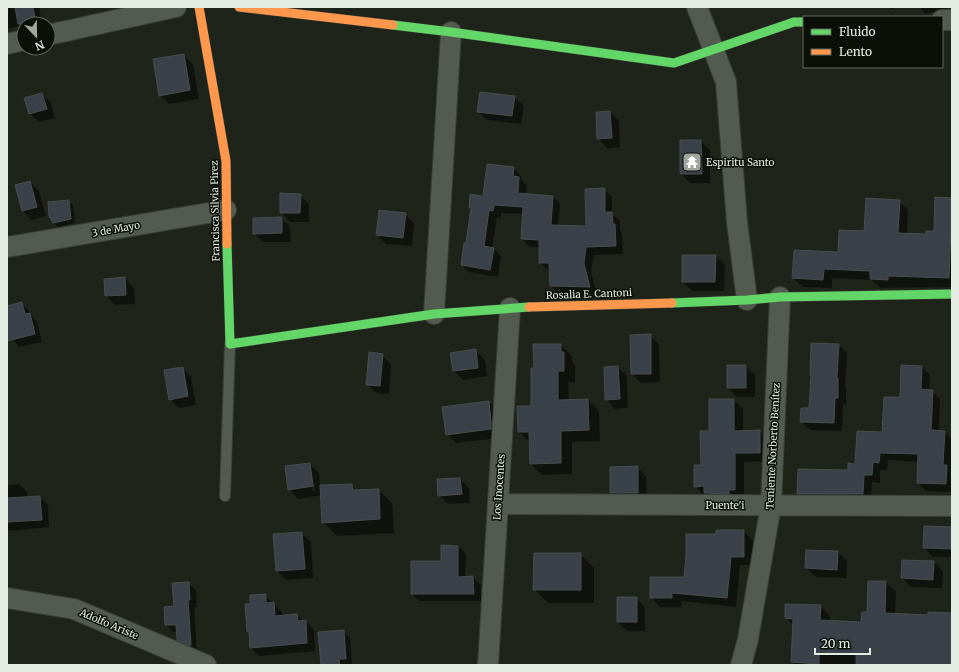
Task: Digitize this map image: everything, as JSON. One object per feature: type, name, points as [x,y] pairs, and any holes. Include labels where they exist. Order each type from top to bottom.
[{"type":"street","points":[[56,33],[176,7]]},
{"type":"street","name":"Francisca Silvia Pirez","points":[[199,7],[226,161],[230,344]]},
{"type":"street","points":[[239,7],[451,32],[674,62],[794,22],[803,22]]},
{"type":"street","points":[[697,7],[726,82],[737,222],[747,300]]},
{"type":"street","points":[[434,314],[451,32]]},
{"type":"street","name":"3 de Mayo","points":[[7,247],[226,210]]},
{"type":"street","name":"Rosalia E. Cantoni","points":[[230,344],[434,314],[510,308],[747,300],[780,297],[952,294]]},
{"type":"street","name":"Teniente Norberto Benítez","points":[[741,665],[748,639],[771,505],[780,297]]},
{"type":"street","name":"Los Inocentes","points":[[488,665],[510,308]]},
{"type":"street","name":"Puente'i","points":[[498,504],[952,506]]},
{"type":"street","name":"Adolfo Ariste","points":[[7,598],[74,609],[206,665]]},
{"type":"lane","points":[[225,496],[230,344]]},
{"type":"building","points":[[15,7],[33,7],[35,16],[17,16]]},
{"type":"building","points":[[184,54],[190,90],[159,96],[153,59]]},
{"type":"building","points":[[480,92],[515,96],[512,116],[477,112]]},
{"type":"building","points":[[42,93],[47,109],[29,114],[24,98]]},
{"type":"building","points":[[610,111],[612,138],[597,139],[596,112]]},
{"type":"building","name":"Espiritu Santo","points":[[680,140],[701,140],[702,174],[680,174]]},
{"type":"building","points":[[487,164],[514,167],[513,176],[519,177],[518,193],[553,196],[551,225],[586,226],[585,189],[605,188],[605,212],[612,212],[613,224],[615,224],[616,246],[586,247],[584,264],[590,287],[550,286],[549,263],[539,263],[539,240],[521,239],[523,207],[494,205],[493,211],[489,210],[484,246],[494,248],[490,270],[461,265],[471,208],[469,208],[470,194],[483,196]]},
{"type":"building","points":[[30,181],[37,207],[22,211],[15,185]]},
{"type":"building","points":[[280,193],[301,194],[300,213],[280,213]]},
{"type":"building","points":[[935,197],[952,198],[949,278],[888,276],[888,280],[870,279],[870,271],[824,269],[823,280],[792,278],[794,250],[838,252],[839,230],[864,231],[866,198],[900,200],[898,233],[926,234],[926,231],[934,231]]},
{"type":"building","points":[[69,200],[71,219],[53,223],[49,216],[48,202]]},
{"type":"building","points":[[379,210],[406,213],[403,238],[376,235]]},
{"type":"building","points":[[282,217],[282,233],[253,234],[253,218]]},
{"type":"building","points":[[682,255],[716,255],[715,282],[682,282]]},
{"type":"building","points":[[125,277],[126,295],[105,296],[104,279]]},
{"type":"building","points":[[22,302],[25,314],[30,313],[35,334],[7,341],[7,306]]},
{"type":"building","points":[[651,334],[651,374],[631,374],[630,335]]},
{"type":"building","points":[[811,343],[839,344],[837,378],[838,398],[835,398],[834,423],[800,422],[801,408],[809,408]]},
{"type":"building","points":[[533,344],[561,344],[561,352],[564,352],[564,371],[558,371],[558,400],[588,399],[589,430],[561,431],[561,463],[530,464],[529,432],[518,432],[517,406],[531,406],[531,368],[534,368]]},
{"type":"building","points":[[476,349],[478,368],[453,371],[450,353]]},
{"type":"building","points":[[369,352],[383,354],[380,386],[366,385]]},
{"type":"building","points":[[727,365],[746,365],[746,388],[727,388]]},
{"type":"building","points":[[901,365],[922,366],[921,389],[933,390],[931,430],[945,431],[943,465],[947,465],[946,484],[917,483],[918,454],[880,453],[879,463],[873,462],[872,475],[864,475],[863,494],[797,494],[798,469],[848,470],[848,463],[855,464],[857,431],[882,432],[884,397],[900,397]]},
{"type":"building","points":[[618,366],[620,399],[605,400],[604,367]]},
{"type":"building","points":[[183,367],[188,396],[169,400],[164,370]]},
{"type":"building","points":[[709,399],[734,399],[734,431],[760,430],[760,453],[735,453],[735,490],[729,490],[729,494],[704,493],[704,486],[694,487],[694,465],[701,465],[700,431],[709,431]]},
{"type":"building","points":[[489,401],[491,429],[446,435],[442,407]]},
{"type":"building","points":[[310,463],[313,486],[288,490],[285,466]]},
{"type":"building","points":[[638,466],[638,493],[610,493],[610,467]]},
{"type":"building","points":[[460,478],[462,494],[438,496],[437,479]]},
{"type":"building","points":[[352,484],[353,490],[379,489],[380,519],[322,523],[320,485]]},
{"type":"building","points":[[40,496],[42,520],[7,522],[7,498]]},
{"type":"building","points":[[924,526],[952,527],[952,549],[923,548]]},
{"type":"building","points":[[716,530],[744,530],[744,557],[731,557],[727,598],[672,593],[672,598],[650,598],[650,577],[684,577],[686,534],[716,534]]},
{"type":"building","points":[[302,532],[305,569],[276,571],[273,534]]},
{"type":"building","points":[[441,545],[458,546],[458,577],[473,576],[474,594],[411,594],[411,561],[441,561]]},
{"type":"building","points":[[806,550],[838,551],[837,570],[805,568]]},
{"type":"building","points":[[534,553],[581,553],[581,590],[533,590]]},
{"type":"building","points":[[902,560],[934,561],[933,580],[901,578]]},
{"type":"building","points":[[868,581],[886,581],[885,613],[928,615],[928,612],[952,613],[952,665],[856,665],[856,654],[819,652],[819,664],[791,662],[793,619],[785,618],[785,604],[821,605],[820,620],[861,622],[862,612],[867,612]]},
{"type":"building","points":[[189,582],[190,600],[188,600],[191,645],[189,646],[177,640],[176,625],[165,625],[164,607],[174,606],[172,583]]},
{"type":"building","points":[[266,594],[266,603],[274,602],[275,616],[297,614],[298,621],[306,620],[307,643],[250,648],[245,604],[250,604],[250,595]]},
{"type":"building","points":[[617,597],[637,597],[637,622],[617,622]]},
{"type":"building","points":[[344,630],[346,659],[339,659],[340,665],[321,665],[318,632]]},
{"type":"traffic: fast","points":[[393,25],[674,63],[794,22],[803,22]]},
{"type":"traffic: fast","points":[[227,244],[230,344],[434,314],[529,307]]},
{"type":"traffic: fast","points":[[672,303],[780,297],[952,294]]},
{"type":"traffic: slow","points":[[199,7],[226,161],[227,244]]},
{"type":"traffic: slow","points":[[239,7],[393,25]]},
{"type":"traffic: slow","points":[[529,307],[672,303]]},
{"type":"place","name":"Espiritu Santo","points":[[692,162]]}]
